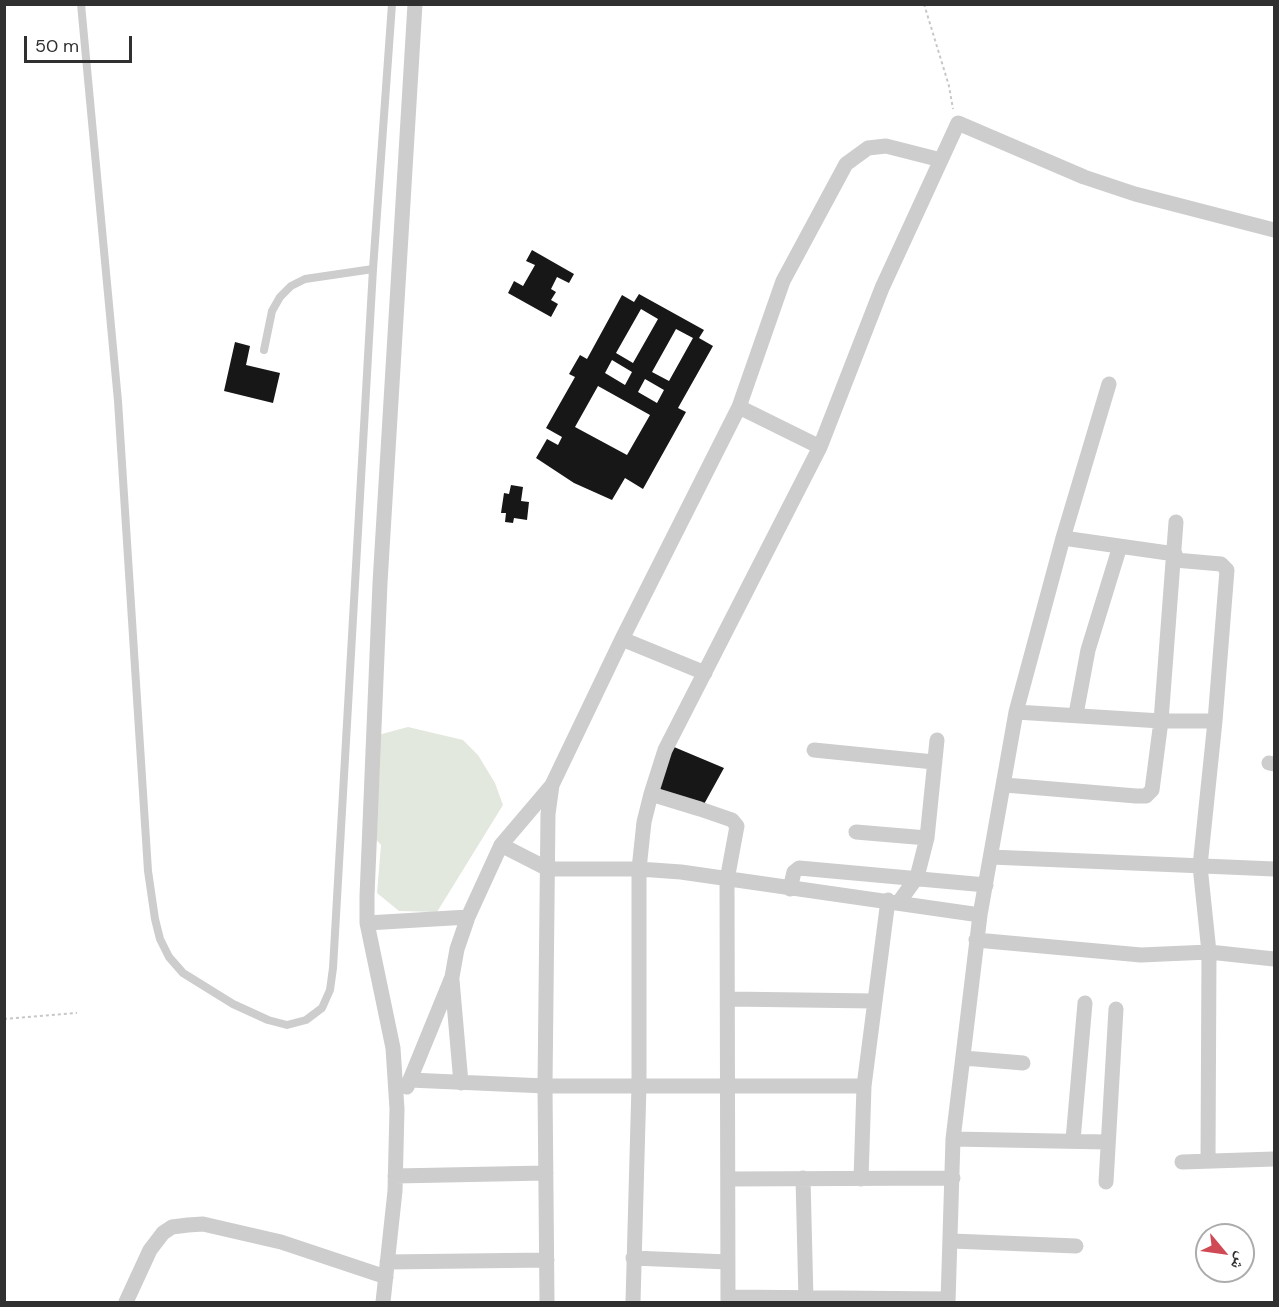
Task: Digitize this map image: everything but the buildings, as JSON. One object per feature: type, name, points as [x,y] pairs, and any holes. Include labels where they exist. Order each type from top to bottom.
[{"type":"street","points":[[383,1302],[395,1176],[397,1109],[393,1048],[367,923],[380,583],[415,4]]},
{"type":"street","points":[[633,1302],[639,1085],[639,869],[644,822],[651,794],[665,750],[820,447],[882,288],[958,123],[1084,177],[1135,194],[1275,230]]},
{"type":"street","points":[[397,1109],[452,977],[457,949],[468,917],[501,845],[552,785],[622,639],[739,407],[783,281],[846,164],[868,147],[886,146],[941,160]]},
{"type":"street","points":[[651,794],[732,820],[737,830],[727,880],[728,1300],[948,1301],[953,1139],[980,915],[1005,785],[1016,712],[1063,538],[1109,384]]},
{"type":"street","points":[[739,407],[820,447]]},
{"type":"street","points":[[1005,785],[1146,796],[1152,790],[1161,721],[1176,522]]},
{"type":"street","points":[[1063,538],[1221,564],[1227,570],[1215,722],[1200,866],[1209,952],[1208,1160]]},
{"type":"street","points":[[1076,714],[1088,650],[1120,546]]},
{"type":"street","points":[[622,639],[705,674]]},
{"type":"street","points":[[1016,712],[1215,722]]},
{"type":"street","points":[[861,1179],[864,1086],[874,1001],[893,901],[917,877],[927,838],[937,740]]},
{"type":"street","points":[[814,750],[934,762]]},
{"type":"street","points":[[547,1302],[545,1086],[548,814],[552,785]]},
{"type":"street","points":[[856,832],[927,838]]},
{"type":"street","points":[[501,845],[548,869],[639,869],[893,901],[980,915]]},
{"type":"street","points":[[991,857],[1275,869]]},
{"type":"street","points":[[790,889],[794,872],[799,868],[986,885]]},
{"type":"street","points":[[367,923],[468,917]]},
{"type":"street","points":[[976,940],[1141,955],[1209,952],[1275,959]]},
{"type":"street","points":[[452,977],[461,1083]]},
{"type":"street","points":[[729,999],[874,1001]]},
{"type":"street","points":[[1073,1140],[1084,1004]]},
{"type":"street","points":[[1106,1182],[1106,1142],[1116,1009]]},
{"type":"street","points":[[964,1058],[1023,1063]]},
{"type":"street","points":[[410,1080],[545,1086],[864,1086]]},
{"type":"street","points":[[953,1139],[1106,1142]]},
{"type":"street","points":[[1182,1162],[1275,1159]]},
{"type":"street","points":[[395,1176],[546,1173]]},
{"type":"street","points":[[803,1178],[806,1300]]},
{"type":"street","points":[[729,1179],[953,1178]]},
{"type":"street","points":[[126,1302],[150,1250],[163,1233],[172,1227],[188,1225],[203,1224],[387,1270],[547,1260]]},
{"type":"street","points":[[951,1241],[1076,1246]]},
{"type":"street","points":[[633,1258],[728,1262]]},
{"type":"lane","points":[[81,4],[118,401],[148,871],[154,919],[169,957],[183,973],[232,1004],[268,1020],[287,1025],[306,1020],[322,1008],[330,990],[333,968],[373,269],[392,4]]},
{"type":"lane","points":[[264,350],[272,311],[280,297],[291,286],[305,279],[373,269]]},
{"type":"path","points":[[924,4],[950,86],[958,123]]},
{"type":"path","points":[[4,1019],[77,1013]]},
{"type":"shaded area","points":[[408,727],[463,740],[478,755],[495,783],[503,805],[437,912],[399,911],[377,893],[381,845],[373,836],[378,735]]}]
